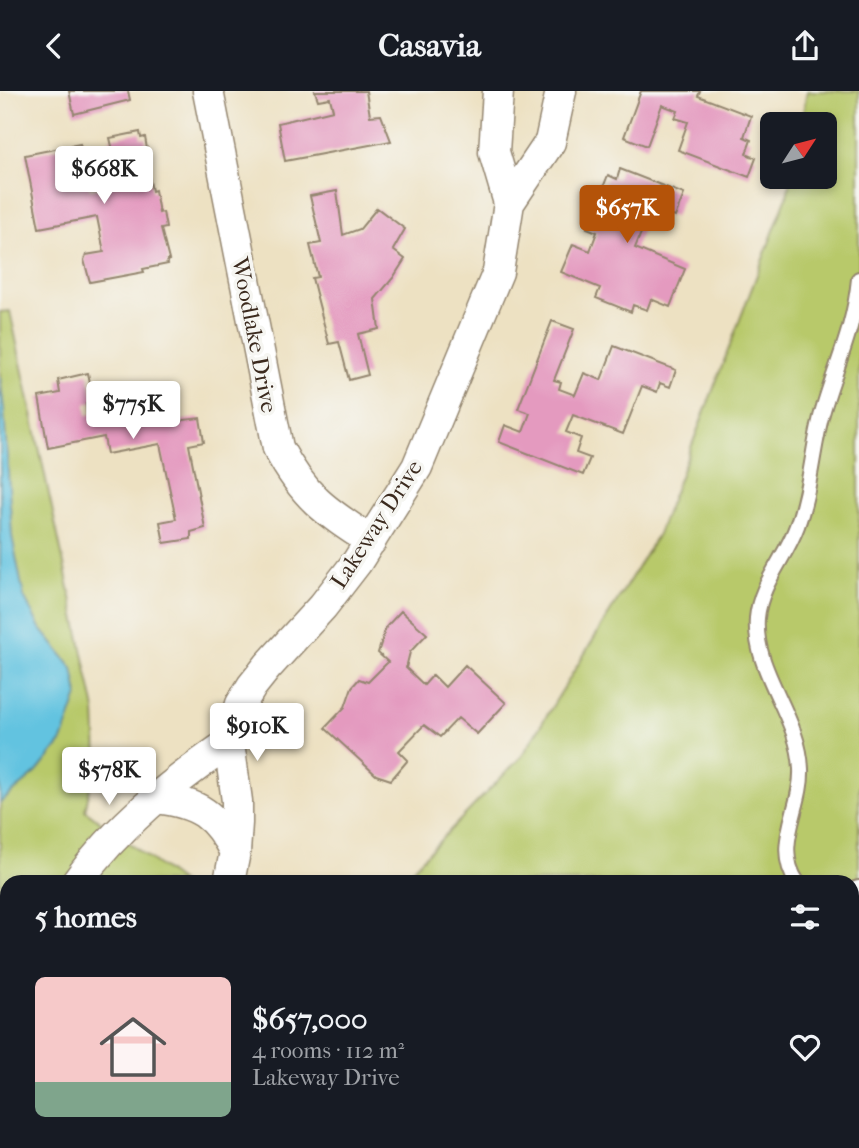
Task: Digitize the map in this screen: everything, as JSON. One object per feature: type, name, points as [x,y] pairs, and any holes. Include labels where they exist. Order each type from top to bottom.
[{"type":"street","name":"Woodlake Drive","points":[[208,91],[278,448],[292,475],[312,499],[371,541]]},
{"type":"street","name":"Lakeway Drive","points":[[498,91],[494,152],[509,203]]},
{"type":"street","name":"Lakeway Drive","points":[[230,875],[235,852],[237,801],[229,743],[234,722],[252,686],[323,606],[371,541],[416,467],[498,272],[509,203],[550,142],[561,91]]},
{"type":"street","points":[[82,875],[115,836],[157,798],[186,773],[229,743]]},
{"type":"street","points":[[157,798],[182,801],[205,812],[223,829],[235,852]]},
{"type":"lane","points":[[793,875],[787,852],[788,834],[800,786],[801,762],[787,711],[763,660],[758,642],[757,614],[764,591],[800,520],[828,391],[850,335],[859,279]]},
{"type":"green space","points":[[807,91],[859,91],[859,875],[407,875],[522,756],[658,534],[788,189],[837,189],[837,112],[803,112]]},
{"type":"green space","points":[[10,311],[95,710],[97,760],[85,810],[172,875],[0,875],[0,312]]},
{"type":"water","points":[[0,376],[12,536],[24,597],[40,628],[73,668],[78,695],[62,741],[37,772],[0,803]]},
{"type":"building","points":[[69,91],[128,91],[130,100],[74,114]]},
{"type":"building","points":[[315,91],[366,91],[370,116],[381,115],[391,141],[285,161],[278,123],[333,110],[330,98],[318,100]]},
{"type":"building","points":[[641,91],[700,91],[698,96],[751,116],[744,137],[751,140],[746,154],[756,158],[749,177],[678,150],[688,122],[675,118],[678,111],[662,105],[647,146],[624,137]]},
{"type":"building","points":[[140,132],[141,138],[145,137],[148,155],[145,156],[152,191],[155,190],[159,213],[163,212],[166,228],[161,229],[168,264],[143,269],[144,272],[90,282],[84,260],[86,255],[104,252],[97,217],[39,228],[25,155],[80,144],[90,190],[121,184],[110,138]]},
{"type":"building","points":[[620,169],[684,194],[675,217],[651,208],[635,248],[685,269],[670,307],[651,299],[647,310],[633,305],[631,312],[596,298],[600,288],[561,272],[573,244],[590,251],[597,232],[587,228],[608,175],[617,179]]},
{"type":"building","points":[[337,191],[343,235],[360,229],[377,208],[405,229],[393,250],[405,259],[375,299],[379,329],[358,334],[368,375],[349,380],[339,342],[329,344],[312,278],[318,277],[310,245],[321,243],[310,196]]},
{"type":"building","points":[[552,321],[574,329],[554,380],[561,382],[559,389],[575,395],[584,373],[601,380],[614,346],[676,370],[670,387],[660,383],[657,392],[642,386],[623,434],[573,415],[566,432],[581,438],[576,453],[590,458],[583,475],[499,442],[505,425],[523,432],[530,413],[518,409]]},
{"type":"building","points":[[88,373],[94,401],[86,404],[87,415],[139,404],[137,396],[161,391],[163,399],[168,399],[170,410],[175,408],[177,421],[200,418],[204,442],[189,445],[205,528],[191,532],[191,539],[164,543],[160,522],[176,519],[160,444],[107,454],[104,437],[48,448],[39,397],[60,393],[58,380]]},
{"type":"building","points":[[401,611],[427,634],[410,652],[406,668],[424,685],[433,675],[445,687],[465,665],[506,703],[477,734],[458,718],[440,737],[424,725],[399,751],[408,760],[391,780],[376,775],[325,728],[345,707],[352,687],[359,679],[368,682],[388,662],[378,653],[386,627]]}]
